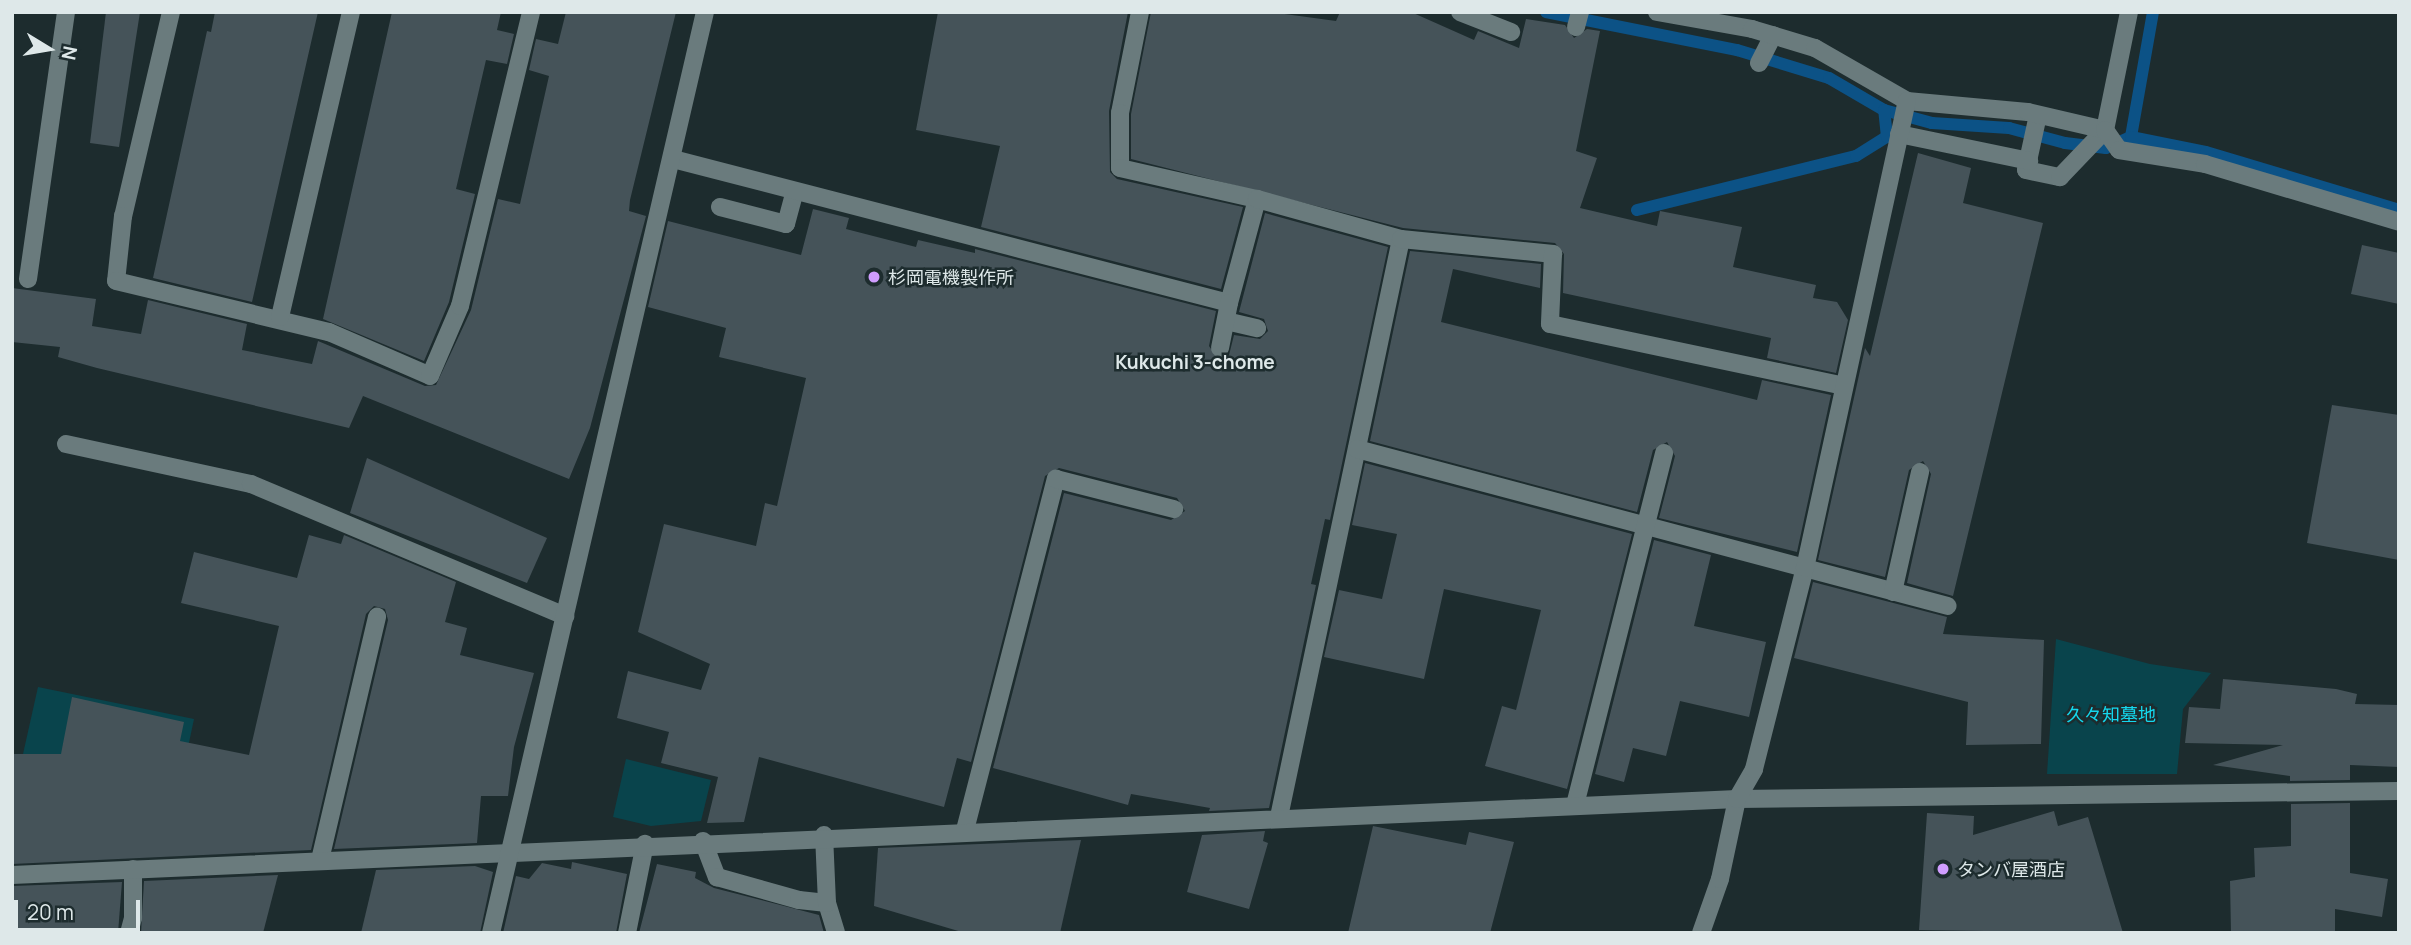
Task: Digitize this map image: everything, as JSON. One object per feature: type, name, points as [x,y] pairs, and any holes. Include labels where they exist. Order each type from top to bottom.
[{"type":"street","points":[[28,279],[66,12]]},
{"type":"street","points":[[171,12],[123,216],[116,281],[280,317],[330,332],[430,376],[460,306],[531,12]]},
{"type":"street","points":[[280,317],[351,12]]},
{"type":"street","points":[[491,933],[673,159],[705,12]]},
{"type":"street","points":[[1140,12],[1120,113],[1120,168],[1258,199],[1401,239],[1553,254],[1550,324],[1843,386]]},
{"type":"street","points":[[1460,12],[1511,32]]},
{"type":"street","points":[[1657,12],[1766,49],[1844,62],[1907,101],[2038,115],[2105,130],[2119,150],[2133,155],[2205,164],[2399,222]]},
{"type":"street","points":[[2038,115],[2026,170],[2060,177],[2105,130],[2129,12]]},
{"type":"street","points":[[1701,933],[1720,879],[1737,799],[1754,769],[1805,568],[1907,101]]},
{"type":"street","points":[[1900,129],[2030,154]]},
{"type":"street","points":[[673,159],[1228,312],[1257,328]]},
{"type":"street","points":[[720,206],[786,223],[795,191]]},
{"type":"street","points":[[1220,348],[1258,199]]},
{"type":"street","points":[[1279,817],[1401,239]]},
{"type":"street","points":[[66,444],[251,484],[565,616]]},
{"type":"street","points":[[1357,449],[1948,606]]},
{"type":"street","points":[[1575,805],[1664,453]]},
{"type":"street","points":[[1893,592],[1920,471]]},
{"type":"street","points":[[965,830],[1056,480],[1174,509]]},
{"type":"street","points":[[320,860],[377,617]]},
{"type":"street","points":[[12,875],[824,835],[1737,799],[2399,791]]},
{"type":"street","points":[[824,835],[827,903],[836,933]]},
{"type":"street","points":[[703,841],[717,877],[799,901],[827,903]]},
{"type":"street","points":[[627,933],[645,844]]},
{"type":"street","points":[[131,925],[133,869]]},
{"type":"green space","name":"久々知墓地","points":[[2056,639],[2150,664],[2211,673],[2183,709],[2177,774],[2047,774]]},
{"type":"green space","points":[[38,687],[194,719],[175,809],[21,858],[23,754]]},
{"type":"green space","points":[[626,759],[711,780],[701,821],[651,826],[613,817]]},
{"type":"building","points":[[106,12],[140,12],[119,147],[90,143]]},
{"type":"building","points":[[215,12],[318,12],[252,302],[153,278],[207,31],[211,32]]},
{"type":"building","points":[[392,12],[501,12],[497,30],[514,34],[507,64],[486,60],[456,189],[475,194],[449,302],[424,361],[323,319]]},
{"type":"building","points":[[566,12],[676,12],[630,200],[629,211],[646,216],[590,428],[569,479],[363,396],[349,428],[97,368],[58,357],[60,347],[12,342],[12,288],[96,299],[92,326],[141,334],[148,300],[247,324],[242,350],[312,364],[318,341],[425,386],[436,385],[471,310],[498,199],[520,204],[549,76],[529,70],[536,39],[558,44]]},
{"type":"building","points":[[938,12],[1128,12],[1109,111],[1110,172],[1117,179],[1243,207],[1221,289],[981,227],[1000,146],[916,130]]},
{"type":"building","points":[[1151,12],[1270,12],[1336,21],[1340,12],[1411,12],[1474,40],[1478,31],[1519,48],[1526,19],[1565,25],[1574,38],[1587,29],[1600,31],[1576,151],[1597,158],[1580,208],[1657,226],[1660,211],[1742,227],[1733,267],[1816,285],[1813,298],[1837,302],[1848,320],[1836,373],[1767,358],[1771,338],[1563,293],[1564,254],[1555,243],[1403,228],[1131,159],[1131,114]]},
{"type":"building","points":[[1918,153],[1971,168],[1963,203],[2043,223],[1953,596],[1907,583],[1931,474],[1923,461],[1909,470],[1885,577],[1818,560],[1865,348],[1870,356]]},
{"type":"building","points":[[813,209],[849,218],[846,229],[916,247],[918,240],[975,253],[975,249],[1216,311],[1209,346],[1218,359],[1229,355],[1234,335],[1260,339],[1268,331],[1264,319],[1239,312],[1265,213],[1388,247],[1330,520],[1325,519],[1311,584],[1316,585],[1269,808],[1209,811],[1210,808],[1131,794],[1128,805],[993,768],[1064,493],[1171,520],[1185,511],[1177,498],[1059,468],[1045,476],[971,762],[957,758],[944,807],[759,757],[744,822],[707,823],[718,777],[661,763],[669,732],[617,718],[628,671],[701,690],[710,664],[638,632],[664,524],[756,546],[765,503],[777,506],[806,378],[719,357],[726,328],[648,307],[668,221],[801,255]]},
{"type":"building","points":[[2362,245],[2399,253],[2399,304],[2351,294]]},
{"type":"building","points":[[1410,251],[1541,264],[1540,288],[1453,269],[1441,322],[1757,400],[1762,380],[1831,395],[1797,552],[1659,518],[1675,456],[1667,442],[1653,450],[1637,512],[1370,441]]},
{"type":"building","points":[[2332,405],[2399,415],[2399,560],[2307,543]]},
{"type":"building","points":[[367,458],[547,538],[527,583],[350,513]]},
{"type":"building","points":[[1365,463],[1632,534],[1567,789],[1485,766],[1502,706],[1516,710],[1541,610],[1444,589],[1424,679],[1324,657],[1339,590],[1382,599],[1397,534],[1352,525]]},
{"type":"building","points":[[309,535],[341,544],[344,535],[456,582],[445,622],[467,628],[460,655],[534,673],[514,747],[508,796],[481,796],[477,843],[334,849],[388,620],[385,609],[374,606],[366,614],[311,850],[12,864],[12,754],[61,754],[72,697],[184,722],[180,741],[249,755],[279,626],[181,603],[194,552],[297,578]]},
{"type":"building","points":[[1654,540],[1711,555],[1694,626],[1766,642],[1749,717],[1680,701],[1666,756],[1633,748],[1624,782],[1595,774]]},
{"type":"building","points":[[1813,582],[1947,617],[1943,634],[2044,640],[2041,744],[1966,745],[1968,702],[1794,658]]},
{"type":"building","points":[[2223,679],[2336,689],[2357,694],[2355,704],[2399,705],[2399,767],[2350,765],[2350,780],[2290,781],[2290,776],[2213,765],[2283,745],[2185,743],[2189,707],[2220,709]]},
{"type":"building","points":[[2350,803],[2350,873],[2388,879],[2382,917],[2335,909],[2335,933],[2231,933],[2230,881],[2255,877],[2254,848],[2291,846],[2291,804]]},
{"type":"building","points":[[2054,811],[2058,826],[2088,817],[2123,933],[1919,930],[1927,813],[1974,816],[1973,835]]},
{"type":"building","points":[[1373,826],[1466,845],[1469,832],[1514,842],[1490,933],[1348,933]]},
{"type":"building","points":[[1265,831],[1263,841],[1268,843],[1249,909],[1187,892],[1202,835]]},
{"type":"building","points":[[1081,840],[1060,933],[965,933],[874,906],[878,848]]},
{"type":"building","points":[[572,862],[627,874],[616,933],[503,933],[516,876],[529,879],[542,863],[571,869]]},
{"type":"building","points":[[657,864],[696,872],[695,878],[714,888],[819,915],[824,933],[639,933]]},
{"type":"building","points":[[475,866],[493,872],[480,933],[361,933],[376,870]]},
{"type":"building","points":[[278,875],[263,933],[141,933],[144,881]]},
{"type":"building","points":[[122,882],[118,933],[12,933],[12,886]]},
{"type":"waterway","points":[[1546,12],[1737,50],[1829,78],[1884,110],[1932,123],[2009,128],[2065,143],[2106,148],[2131,137]]},
{"type":"waterway","points":[[2153,12],[2131,137],[2206,152],[2399,210]]},
{"type":"waterway","points":[[1637,210],[1856,156],[1887,137],[1884,110]]},
{"type":"place","name":"杉岡電機製作所","points":[[874,277]]},
{"type":"place","name":"タンバ屋酒店","points":[[1943,869]]},
{"type":"district","name":"Kukuchi 3-chome","points":[[1195,363]]}]
